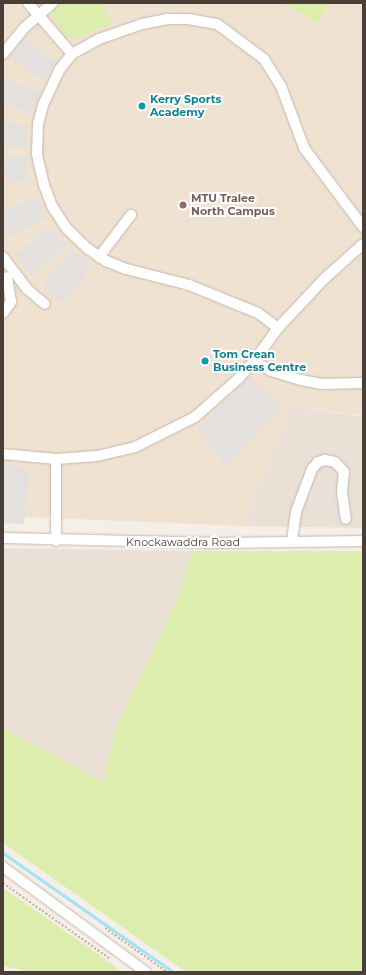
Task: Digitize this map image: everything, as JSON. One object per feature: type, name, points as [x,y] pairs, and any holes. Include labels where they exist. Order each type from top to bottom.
[{"type":"street","points":[[28,3],[72,54]]},
{"type":"street","points":[[3,54],[37,15],[53,3]]},
{"type":"street","points":[[278,328],[258,313],[189,285],[126,269],[99,257],[67,229],[58,217],[44,185],[39,167],[38,124],[43,105],[60,69],[72,54],[99,38],[142,24],[167,19],[188,19],[217,24],[264,59],[281,86],[304,148],[363,227]]},
{"type":"street","points":[[99,257],[131,215]]},
{"type":"street","points":[[3,454],[56,459],[97,456],[135,447],[166,433],[195,417],[211,404],[254,361],[278,328],[324,279],[363,244]]},
{"type":"street","points":[[3,257],[8,276],[10,302],[3,313]]},
{"type":"street","points":[[8,276],[45,304]]},
{"type":"street","points":[[254,361],[270,370],[301,380],[322,384],[363,383]]},
{"type":"street","points":[[56,459],[56,541]]},
{"type":"street","points":[[292,540],[296,512],[312,469],[318,462],[325,460],[335,462],[344,472],[342,492],[346,519]]},
{"type":"street","name":"Knockawaddra Road","points":[[3,538],[56,541],[221,543],[292,540],[363,541]]},
{"type":"street","points":[[3,867],[146,972]]},
{"type":"path","points":[[3,883],[110,959]]},
{"type":"shaded area","name":"MTU Tralee North Campus","points":[[3,3],[363,3],[363,416],[291,406],[243,526],[3,516]]},
{"type":"shaded area","points":[[24,38],[57,63],[43,81],[10,56]]},
{"type":"shaded area","points":[[3,78],[39,92],[31,114],[3,102]]},
{"type":"shaded area","points":[[3,122],[28,125],[26,148],[3,145]]},
{"type":"shaded area","points":[[26,156],[29,180],[8,183],[7,173],[3,174],[3,159]]},
{"type":"shaded area","points":[[37,196],[47,218],[4,239],[3,212]]},
{"type":"shaded area","points":[[50,226],[67,245],[31,276],[15,256]]},
{"type":"shaded area","points":[[71,250],[92,266],[63,303],[42,287]]},
{"type":"shaded area","points":[[251,376],[282,406],[225,467],[197,428]]},
{"type":"shaded area","points":[[291,406],[363,417],[363,528],[243,526]]},
{"type":"shaded area","points":[[3,464],[30,469],[24,524],[3,523]]},
{"type":"shaded area","points":[[332,482],[339,482],[340,515],[333,515]]},
{"type":"shaded area","points":[[3,548],[191,551],[179,595],[116,728],[103,783],[3,728]]},
{"type":"green space","points":[[61,3],[102,3],[112,24],[73,39],[69,38],[63,33],[51,13]]},
{"type":"green space","points":[[284,3],[329,3],[318,23]]},
{"type":"green space","points":[[191,551],[363,551],[363,972],[186,972],[3,843],[3,728],[103,782],[116,728],[179,595]]},
{"type":"green space","points":[[3,888],[122,972],[29,972],[3,966]]},
{"type":"waterway","points":[[3,853],[173,972]]},
{"type":"place","name":"Kerry Sports Academy","points":[[142,106]]},
{"type":"place","name":"MTU Tralee North Campus","points":[[183,205]]},
{"type":"place","name":"Tom Crean Business Centre","points":[[205,361]]}]
